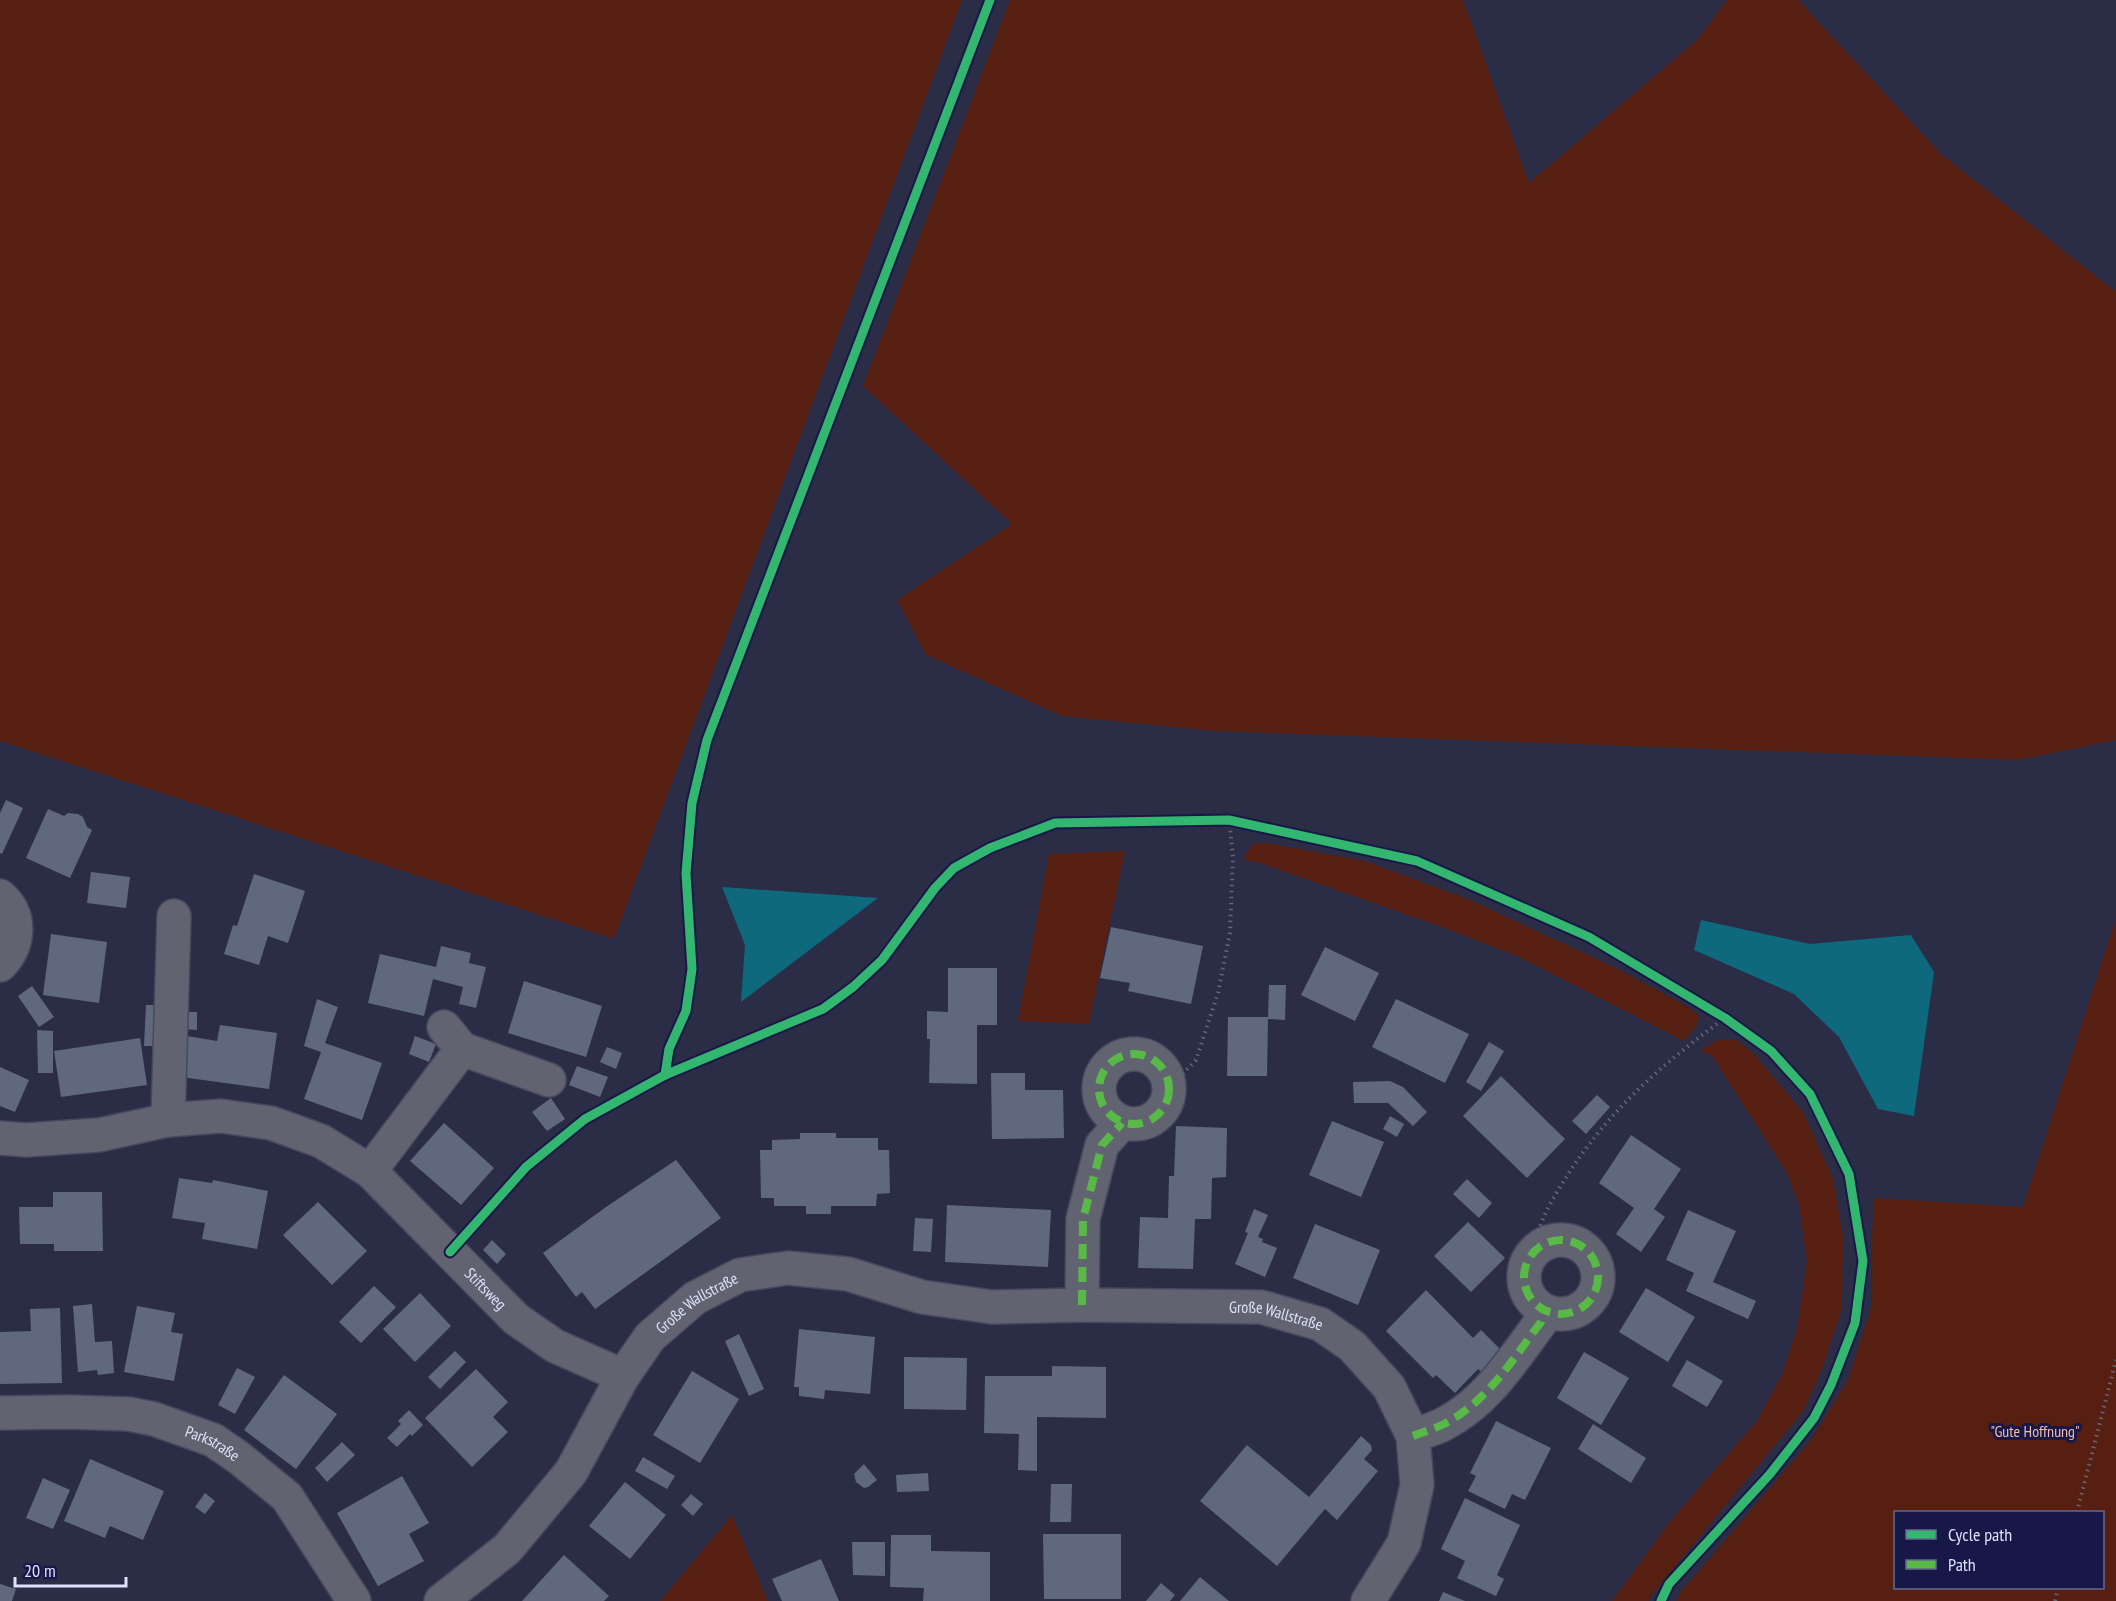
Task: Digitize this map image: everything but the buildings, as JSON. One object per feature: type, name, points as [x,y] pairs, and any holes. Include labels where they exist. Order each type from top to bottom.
[{"type":"street","points":[[0,896],[14,914],[17,929],[15,944],[8,957],[0,965]]},
{"type":"street","points":[[168,1120],[174,916]]},
{"type":"street","points":[[370,1171],[453,1038],[549,1080]]},
{"type":"street","points":[[1128,1054],[1151,1058],[1167,1075],[1170,1087],[1168,1098],[1163,1109],[1145,1123],[1134,1125],[1122,1123],[1104,1109],[1100,1098],[1101,1075],[1108,1065],[1128,1054]]},
{"type":"street","name":"Stiftsweg","points":[[0,1138],[26,1140],[99,1135],[168,1120],[221,1116],[271,1123],[321,1141],[370,1171],[516,1319],[555,1346],[623,1376]]},
{"type":"street","points":[[1082,1305],[1083,1219],[1102,1145],[1122,1123]]},
{"type":"street","points":[[1569,1240],[1580,1245],[1593,1258],[1599,1276],[1596,1289],[1581,1309],[1569,1314],[1557,1314],[1544,1311],[1534,1304],[1527,1294],[1524,1270],[1535,1250],[1545,1243],[1569,1240]]},
{"type":"street","name":"Große Wallstraße","points":[[441,1601],[507,1549],[571,1472],[623,1376],[650,1337],[695,1298],[740,1275],[788,1268],[848,1274],[922,1297],[992,1307],[1082,1305],[1261,1307],[1320,1324],[1352,1346],[1389,1387],[1413,1436],[1417,1485],[1404,1543],[1368,1601]]},
{"type":"street","points":[[1413,1436],[1444,1424],[1470,1406],[1499,1379],[1541,1322],[1544,1311]]},
{"type":"street","name":"Parkstraße","points":[[0,1413],[129,1414],[154,1419],[213,1440],[238,1456],[287,1497],[354,1601]]},
{"type":"path","points":[[1218,820],[1241,823]]},
{"type":"path","points":[[1170,1087],[1196,1060],[1218,993],[1230,933],[1233,857],[1229,820]]},
{"type":"path","points":[[1716,1012],[1734,1025]]},
{"type":"path","points":[[1535,1250],[1536,1235],[1553,1199],[1586,1147],[1630,1096],[1683,1048],[1725,1018]]},
{"type":"path","points":[[2077,1511],[2116,1360]]},
{"type":"green space","points":[[0,0],[962,0],[614,939],[0,741]]},
{"type":"green space","points":[[1010,0],[1463,0],[1529,183],[1698,39],[1727,0],[1798,0],[1941,154],[2116,292],[2116,740],[2018,760],[1214,731],[1062,716],[926,655],[897,600],[1012,524],[863,386]]},
{"type":"green space","points":[[1256,843],[1365,861],[1470,900],[1614,967],[1690,1008],[1699,1016],[1697,1025],[1684,1041],[1517,956],[1257,862],[1243,860],[1250,847]]},
{"type":"green space","points":[[1125,851],[1089,1024],[1018,1021],[1049,854]]},
{"type":"green space","name":"\"Gute Hoffnung\"","points":[[2116,918],[2116,1601],[1676,1601],[1680,1593],[1810,1441],[1848,1380],[1871,1308],[1874,1198],[2023,1207]]},
{"type":"green space","points":[[1717,1040],[1737,1040],[1754,1054],[1804,1114],[1833,1179],[1843,1237],[1842,1308],[1823,1366],[1804,1410],[1648,1601],[1612,1601],[1671,1520],[1757,1421],[1783,1372],[1797,1328],[1807,1262],[1799,1205],[1787,1173],[1712,1056],[1700,1050]]},
{"type":"green space","points":[[732,1515],[768,1601],[660,1601]]},
{"type":"water","points":[[722,887],[878,898],[741,1002],[745,945]]},
{"type":"water","points":[[1701,920],[1810,944],[1911,935],[1934,972],[1914,1116],[1878,1109],[1839,1037],[1794,994],[1694,950]]},
{"type":"marked path","points":[[1134,1054],[1147,1057],[1159,1064],[1166,1076],[1169,1089],[1166,1102],[1159,1114],[1147,1121],[1134,1124],[1121,1121],[1109,1114],[1102,1102],[1099,1089],[1102,1076],[1109,1064],[1121,1057],[1134,1054]]},
{"type":"marked path","points":[[1082,1305],[1083,1219],[1102,1145],[1122,1123]]},
{"type":"marked path","points":[[1554,1240],[1568,1240],[1582,1246],[1592,1256],[1598,1270],[1598,1277],[1598,1284],[1592,1298],[1582,1308],[1568,1314],[1554,1314],[1540,1308],[1530,1298],[1524,1284],[1524,1270],[1530,1256],[1540,1246],[1554,1240]]},
{"type":"marked path","points":[[1413,1436],[1440,1426],[1459,1415],[1486,1392],[1541,1322],[1544,1311]]},
{"type":"cycle path","points":[[990,0],[707,740],[692,803],[686,873],[692,969],[686,1011],[669,1049],[665,1075],[823,1009],[853,987],[882,960],[935,888],[954,868],[990,848],[1055,823],[1229,820],[1417,861],[1589,937],[1725,1018],[1771,1051],[1810,1094],[1849,1174],[1863,1261],[1855,1323],[1831,1385],[1814,1418],[1770,1474],[1669,1584],[1661,1601]]},
{"type":"cycle path","points":[[450,1252],[526,1167],[585,1119],[665,1075]]}]
